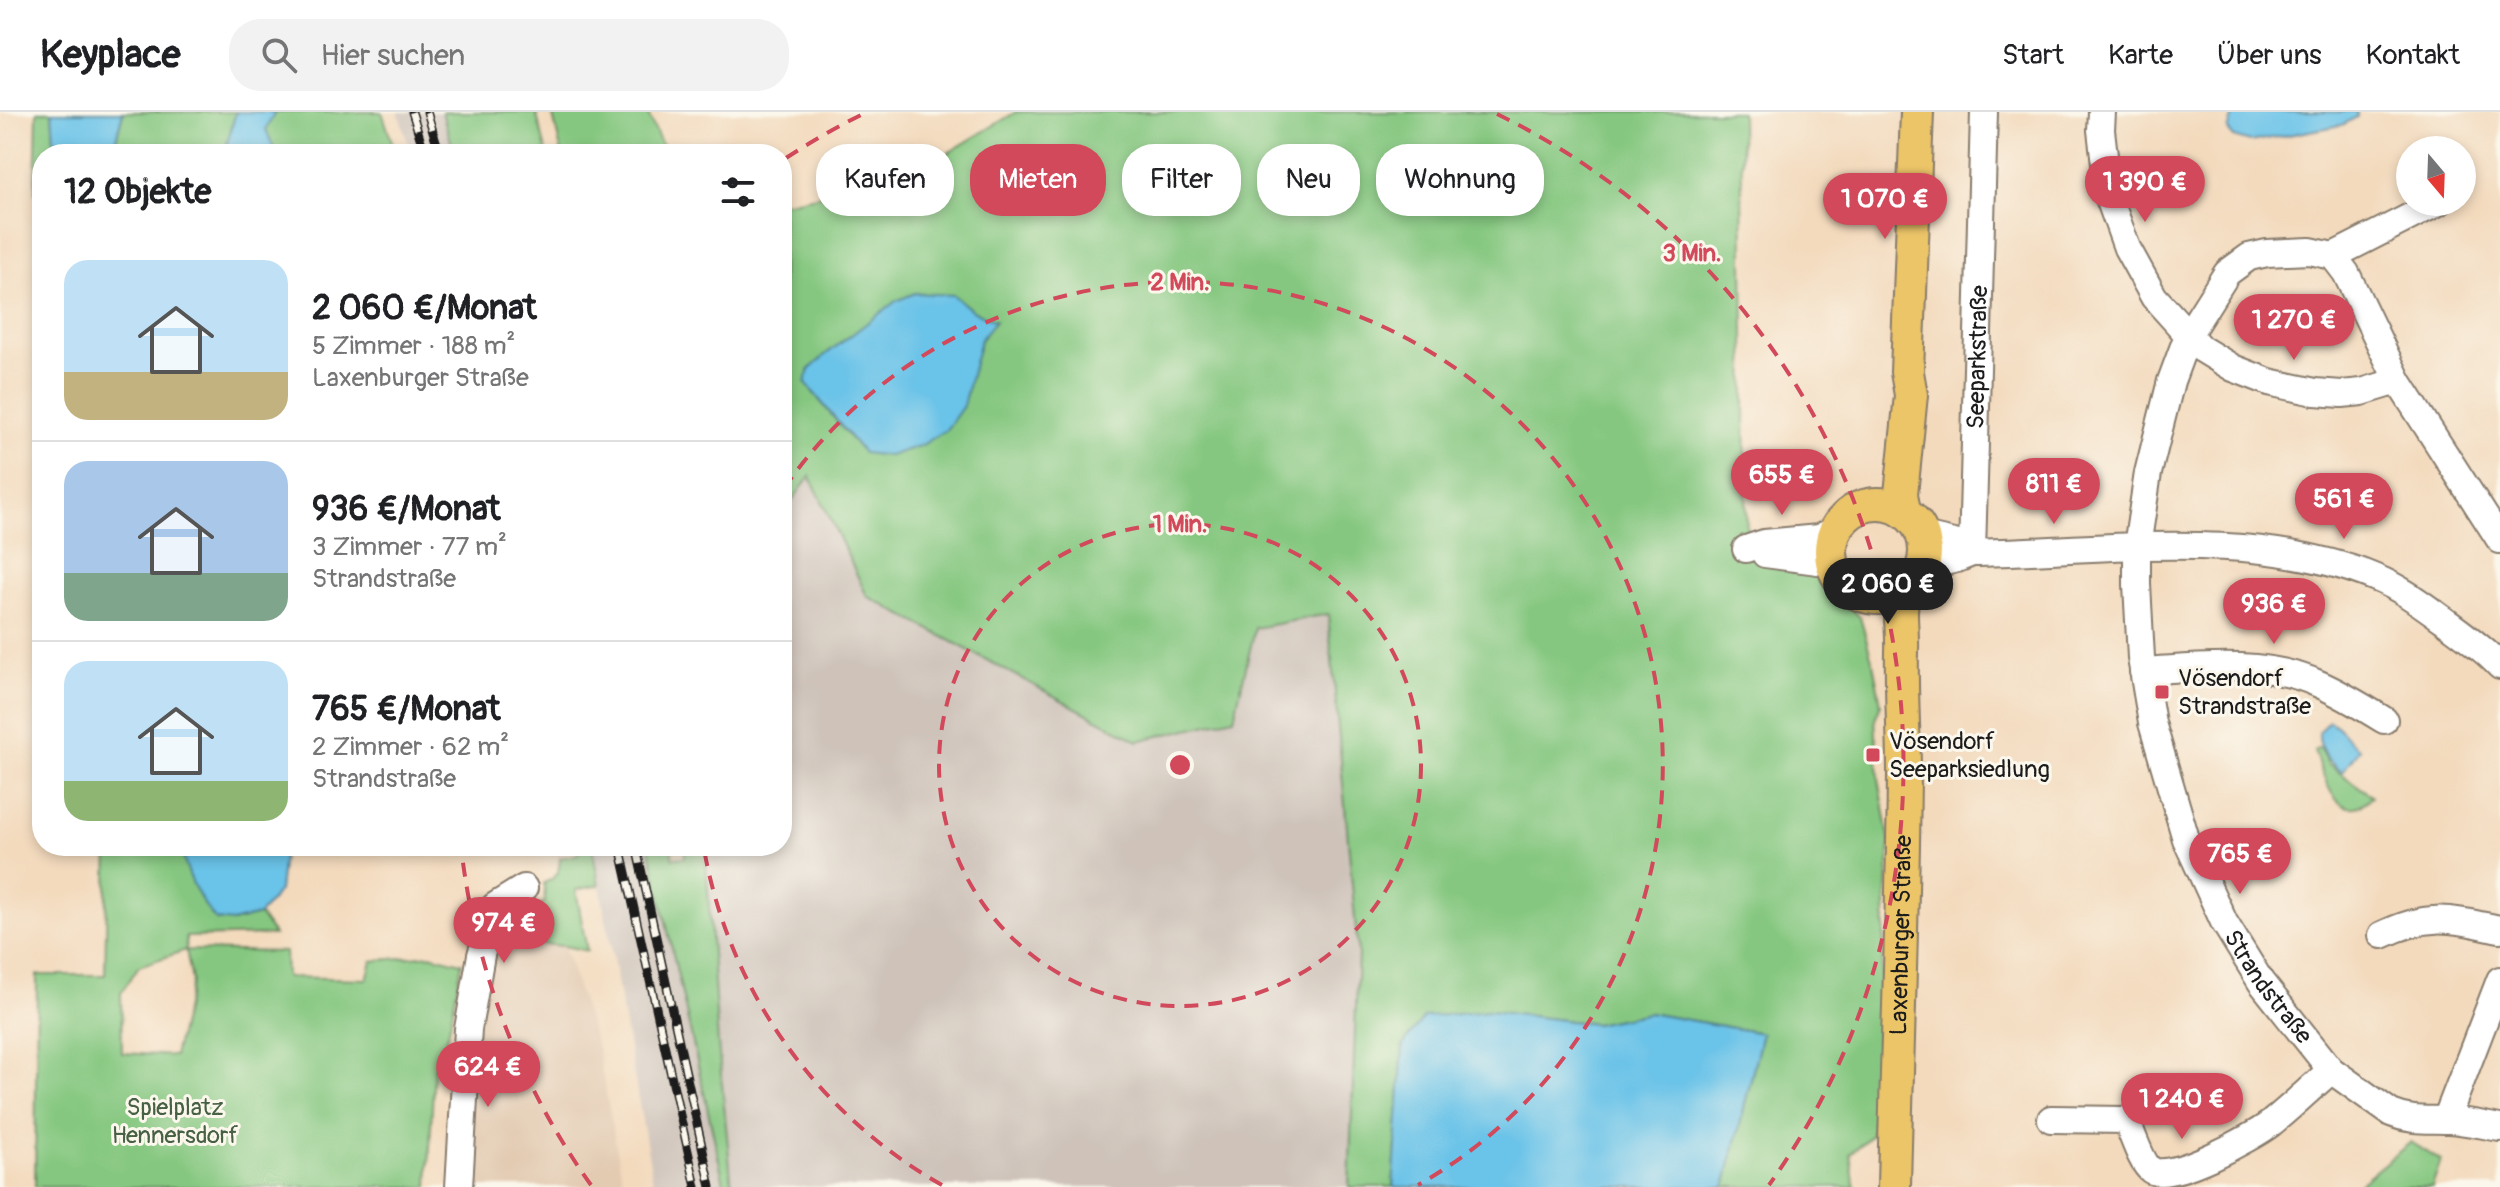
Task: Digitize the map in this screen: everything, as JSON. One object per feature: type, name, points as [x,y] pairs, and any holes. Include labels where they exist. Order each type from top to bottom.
[{"type":"main road","name":"Laxenburger Straße","points":[[1894,1187],[1904,855],[1900,607],[1913,551],[1901,494],[1911,395],[1907,372],[1917,112]]},
{"type":"main road","name":"Laxenburger Straße","points":[[1864,507],[1877,494],[1899,393],[1907,372]]},
{"type":"main road","points":[[1881,504],[1913,551],[1889,597],[1863,596],[1850,589],[1839,577],[1833,563],[1832,545],[1837,529],[1842,521],[1864,507],[1881,504]]},
{"type":"main road","name":"Laxenburger Straße","points":[[1863,596],[1876,611],[1900,685]]},
{"type":"street","name":"Seeparkstraße","points":[[1972,553],[1984,112]]},
{"type":"street","points":[[2102,112],[2101,130],[2109,198],[2127,248],[2154,297],[2200,348],[2233,368],[2269,382],[2315,392],[2362,392],[2398,381]]},
{"type":"street","points":[[2412,216],[2333,256],[2346,273],[2398,381],[2500,540]]},
{"type":"street","name":"Strandstraße","points":[[2333,256],[2310,251],[2249,257],[2227,273],[2188,335],[2171,381],[2148,473],[2137,547],[2143,671],[2152,723],[2186,839],[2224,922],[2261,982],[2331,1070],[2391,1113],[2416,1121],[2446,1120],[2500,1128]]},
{"type":"street","points":[[1833,563],[1746,549],[1764,543],[1819,538],[1837,529]]},
{"type":"street","points":[[1913,551],[1957,559],[1972,553],[2137,547],[2253,549],[2330,562],[2378,579],[2417,601],[2473,641],[2500,666]]},
{"type":"street","points":[[2143,671],[2238,666],[2282,672],[2317,683],[2384,720]]},
{"type":"street","points":[[459,1187],[468,1029],[481,955],[495,906],[524,888]]},
{"type":"street","points":[[2382,935],[2401,925],[2432,918],[2454,919],[2500,929]]},
{"type":"street","points":[[2446,1120],[2500,980]]},
{"type":"street","points":[[2051,1119],[2126,1120],[2146,1165],[2156,1173],[2166,1173],[2214,1156],[2268,1126],[2331,1070]]},
{"type":"shaded area","points":[[398,112],[442,112],[452,144],[409,144]]},
{"type":"shaded area","points":[[809,475],[867,596],[1234,718],[1255,628],[1328,614],[1358,953],[1349,1187],[732,1187],[718,1044],[706,856],[792,856],[792,500]]},
{"type":"shaded area","points":[[595,856],[651,856],[725,1187],[654,1187]]},
{"type":"shaded area","points":[[491,940],[564,946],[598,1051],[624,1187],[469,1187],[474,1027]]},
{"type":"green space","points":[[37,112],[52,112],[54,144],[36,144]]},
{"type":"green space","points":[[123,112],[236,112],[227,144],[115,144]]},
{"type":"green space","points":[[275,112],[382,112],[393,144],[272,144],[265,129]]},
{"type":"green space","points":[[442,112],[536,112],[544,144],[452,144]]},
{"type":"green space","points":[[552,112],[647,112],[661,144],[560,144]]},
{"type":"green space","points":[[1016,112],[1741,112],[1747,555],[1817,574],[1860,617],[1881,704],[1875,719],[1879,779],[1890,842],[1871,1135],[1850,1154],[1855,1187],[1725,1187],[1762,1033],[1649,1013],[1595,1024],[1489,1011],[1403,1045],[1393,1187],[1349,1187],[1358,953],[1328,614],[1255,628],[1234,718],[1138,741],[867,596],[810,476],[792,501],[792,201],[816,196],[816,216],[954,216],[954,149]],"holes":[[[953,295],[973,311],[995,321],[980,340],[973,363],[851,439],[805,382],[825,355],[846,339]]]},
{"type":"green space","points":[[2319,748],[2329,765],[2372,796],[2360,805],[2350,807],[2341,804],[2322,774],[2314,751]]},
{"type":"green space","name":"Spielplatz Hennersdorf","points":[[108,856],[183,856],[232,922],[259,915],[274,935],[186,937],[186,950],[285,952],[286,977],[367,979],[372,961],[430,955],[462,963],[448,1035],[434,1069],[428,1187],[35,1187],[37,975],[105,975]],"holes":[[[186,950],[192,981],[174,1056],[122,1053],[121,993],[139,966]]]},
{"type":"green space","points":[[594,856],[599,885],[576,890],[587,951],[491,940],[501,925],[545,902],[544,883],[557,874],[560,858]]},
{"type":"green space","points":[[651,856],[706,856],[718,1044],[732,1187],[725,1187]]},
{"type":"green space","points":[[2411,1142],[2441,1161],[2432,1187],[2355,1187]]},
{"type":"water","points":[[52,112],[123,112],[115,144],[54,144]]},
{"type":"water","points":[[236,112],[275,112],[266,129],[272,144],[227,144]]},
{"type":"water","points":[[2234,112],[2357,112],[2357,117],[2342,125],[2250,142],[2233,137],[2228,131]]},
{"type":"water","points":[[915,293],[953,295],[973,311],[995,321],[980,340],[963,406],[946,430],[922,445],[889,456],[863,453],[805,382],[810,369],[825,355],[896,301]]},
{"type":"water","points":[[2329,721],[2359,749],[2342,772],[2328,759],[2320,744],[2319,731]]},
{"type":"water","points":[[184,856],[283,856],[279,891],[259,915],[232,922],[216,920],[204,904]]},
{"type":"water","points":[[1489,1011],[1595,1024],[1649,1013],[1762,1033],[1725,1187],[1393,1187],[1403,1045],[1424,1017]]},
{"type":"railway","points":[[412,112],[422,144]]},
{"type":"railway","points":[[427,112],[437,144]]},
{"type":"railway","points":[[622,856],[696,1187]]},
{"type":"railway","points":[[638,856],[711,1187]]},
{"type":"place","name":"Vösendorf Strandstraße","points":[[2162,692]]},
{"type":"place","name":"Vösendorf Seeparksiedlung","points":[[1873,755]]}]
